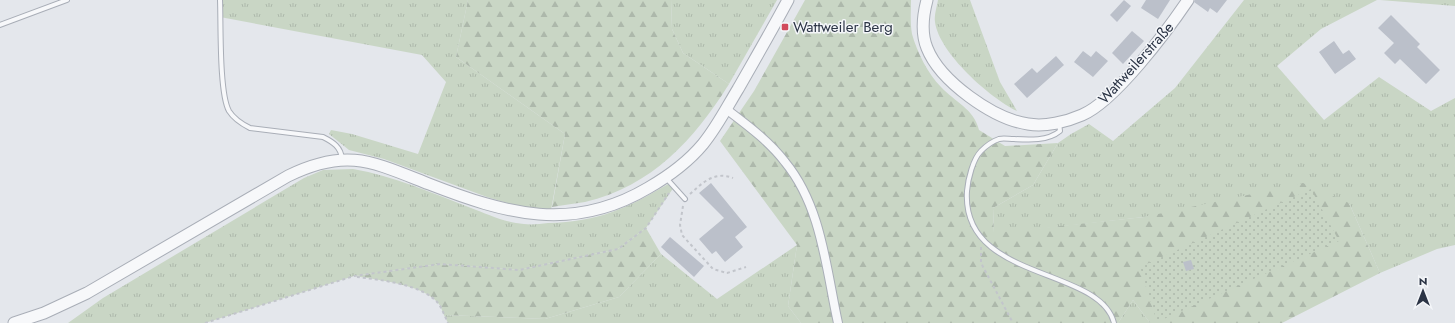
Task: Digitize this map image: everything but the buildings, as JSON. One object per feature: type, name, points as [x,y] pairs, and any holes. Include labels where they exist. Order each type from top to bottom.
[{"type":"street","points":[[14,323],[44,313],[87,293],[307,166],[325,161],[342,160],[372,162],[451,193],[519,213],[549,215],[571,214],[607,207],[624,201],[666,178],[704,144],[726,109],[788,0]]},
{"type":"street","name":"Wattweilerstraße","points":[[927,0],[923,34],[927,48],[948,79],[976,100],[1002,116],[1029,124],[1059,122],[1083,115],[1102,102],[1158,42],[1188,0]]},
{"type":"street","points":[[726,109],[776,151],[790,167],[805,192],[824,250],[838,323]]},
{"type":"lane","points":[[0,25],[67,0]]},
{"type":"lane","points":[[220,0],[223,88],[228,111],[241,124],[250,128],[311,135],[328,139],[338,148],[342,160]]},
{"type":"lane","points":[[1059,122],[1060,131],[1056,135],[1027,140],[1000,139],[980,152],[970,175],[967,199],[970,213],[981,238],[990,247],[1011,260],[1096,299],[1108,309],[1114,323]]},
{"type":"lane","points":[[666,178],[685,199]]},
{"type":"path","points":[[732,178],[723,174],[712,177],[685,199],[680,225],[682,236],[713,269],[728,273],[746,266]]},
{"type":"path","points":[[205,323],[354,276],[440,264],[519,270],[618,249],[646,228],[674,186]]},
{"type":"path","points":[[981,238],[981,263],[1013,323]]},
{"type":"path","points":[[354,276],[397,283],[418,290],[438,303],[448,323]]},
{"type":"green space","points":[[220,0],[468,0],[456,57],[565,134],[551,210],[518,206],[487,197],[384,159],[349,150],[329,134],[331,130],[352,134],[418,154],[446,82],[422,55],[220,17]]},
{"type":"green space","points":[[468,0],[671,0],[672,29],[683,53],[729,84],[716,104],[686,142],[651,172],[631,185],[609,195],[585,202],[552,207],[565,134],[456,57]]},
{"type":"green space","points":[[671,0],[777,0],[729,84],[683,53],[672,29]]},
{"type":"green space","points":[[805,0],[911,0],[912,34],[924,62],[936,82],[973,117],[979,130],[1005,146],[1058,143],[1033,185],[993,208],[994,233],[1144,217],[1303,183],[1349,203],[1380,273],[1282,323],[1150,323],[1133,300],[1118,323],[801,323],[788,306],[797,245],[720,141],[754,91]]},
{"type":"green space","points":[[938,0],[970,0],[1000,82],[1017,111],[993,96],[980,85],[967,73],[946,47],[935,22]]},
{"type":"green space","points":[[1244,0],[1377,0],[1321,29],[1277,66],[1324,120],[1379,77],[1431,111],[1455,98],[1455,245],[1437,249],[1380,273],[1349,203],[1144,217],[994,234],[993,208],[1033,185],[1058,143],[1089,124],[1113,141],[1175,88]]},
{"type":"green space","points":[[1380,0],[1455,0],[1455,6]]},
{"type":"green space","points":[[353,169],[398,180],[504,220],[527,224],[583,220],[612,212],[640,200],[670,183],[674,187],[646,228],[618,249],[519,270],[440,264],[354,276],[205,323],[68,323],[103,298],[304,178],[323,170]]},
{"type":"green space","points":[[1311,189],[1339,241],[1157,322],[1140,267]]},
{"type":"green space","points":[[646,228],[661,254],[619,297],[545,319],[444,315],[438,303],[422,291],[387,281],[354,276],[440,264],[519,270],[618,249]]},
{"type":"green space","points":[[797,245],[788,306],[801,323],[448,323],[444,315],[545,319],[619,297],[661,254],[717,299]]},
{"type":"green space","points":[[1133,300],[1150,323],[1118,323]]},
{"type":"place","name":"Wattweiler Berg","points":[[785,27]]}]
